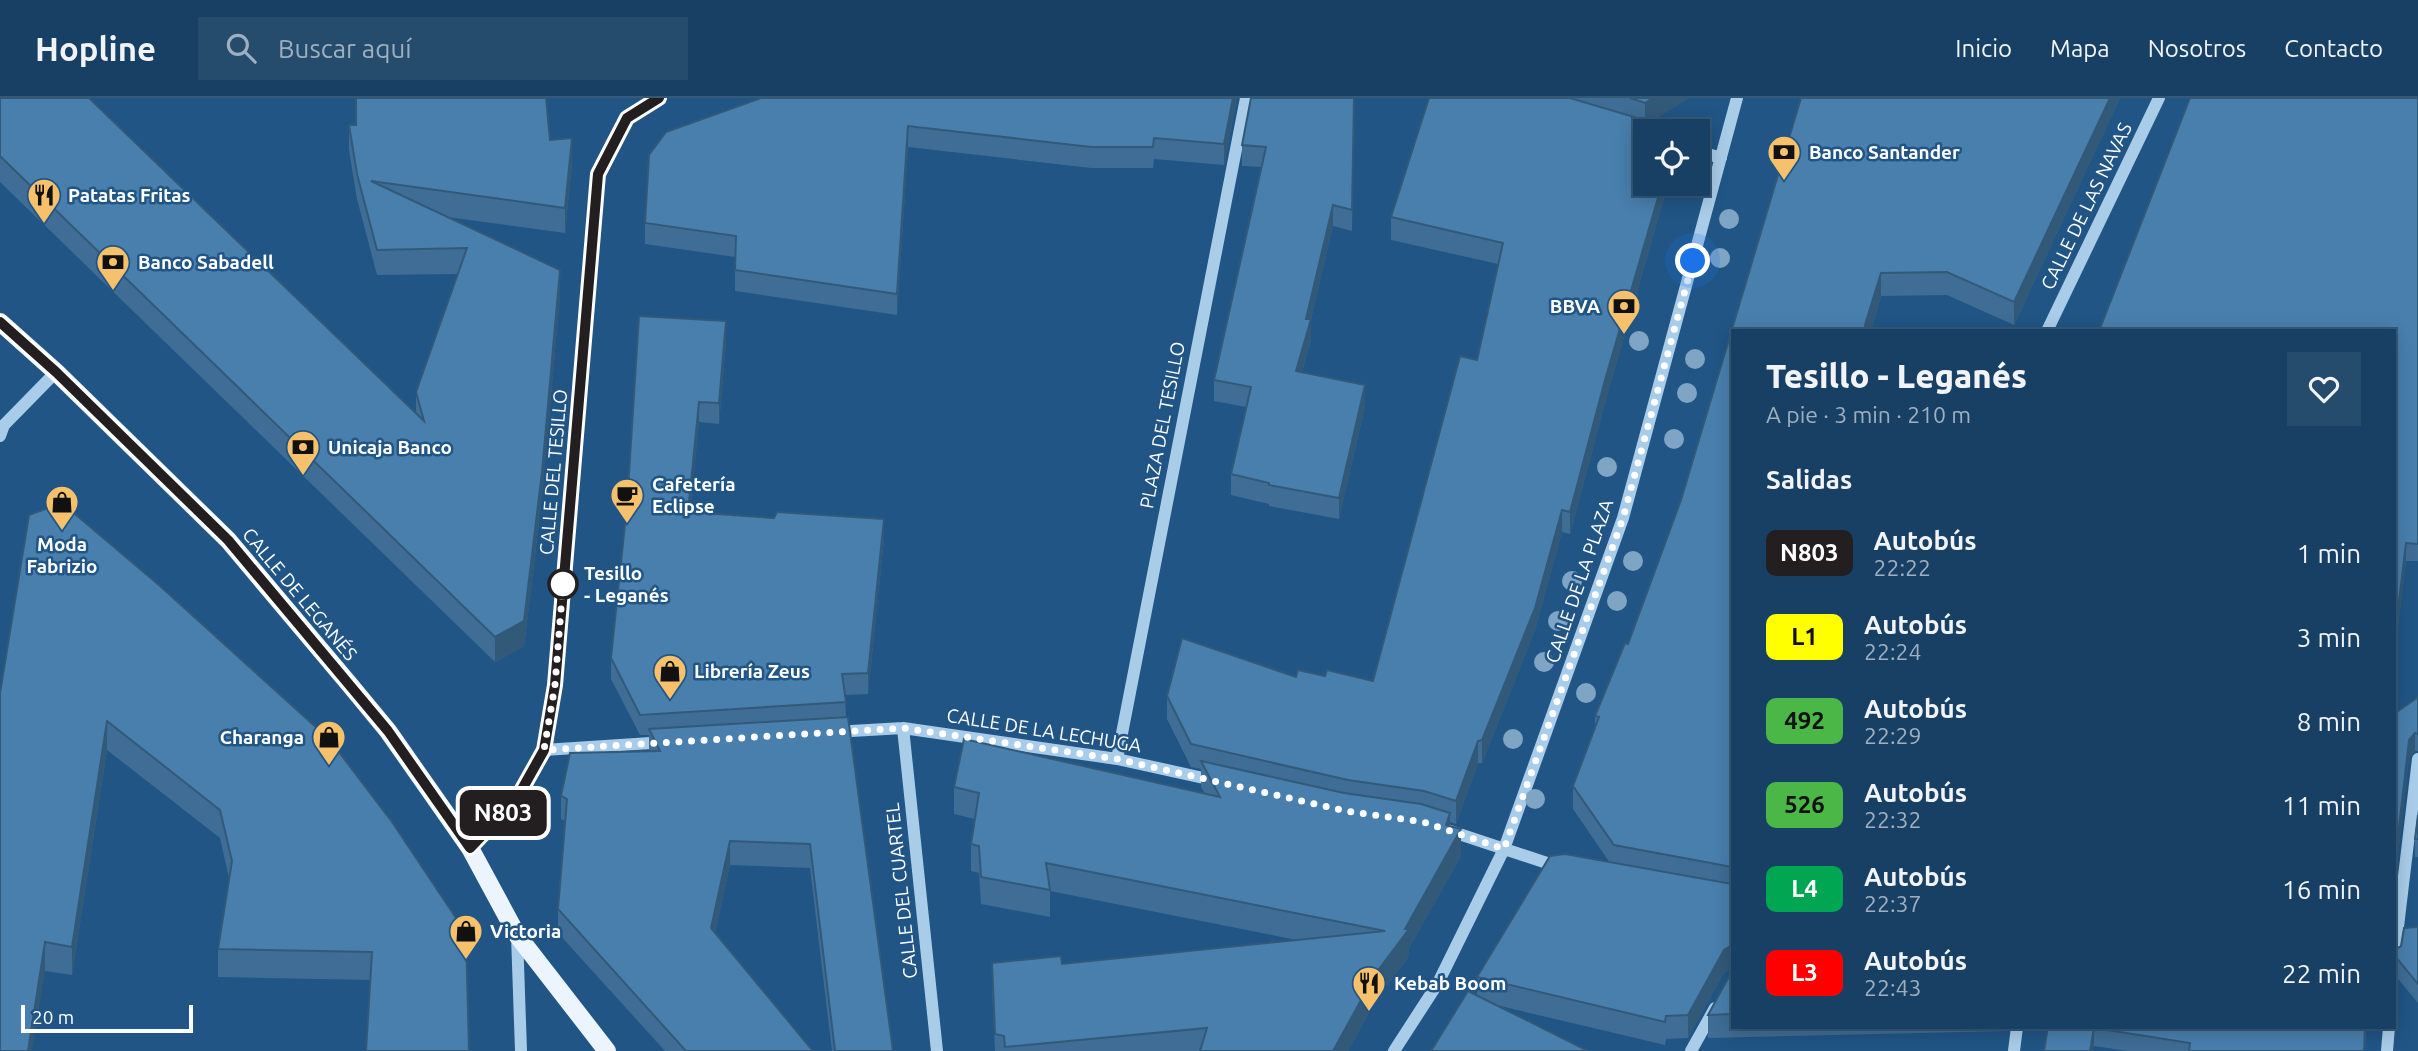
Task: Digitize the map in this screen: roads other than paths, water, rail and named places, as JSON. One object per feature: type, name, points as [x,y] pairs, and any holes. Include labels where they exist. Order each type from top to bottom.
[{"type":"main road","name":"CALLE DE LEGANÉS","points":[[0,322],[56,372],[228,540],[388,731],[470,848],[517,935],[607,1051]]},
{"type":"street","name":"CALLE DEL TESILLO","points":[[470,848],[516,800],[544,750],[555,685],[598,174],[627,118],[660,98]]},
{"type":"street","name":"PLAZA DEL TESILLO","points":[[1117,759],[1246,98]]},
{"type":"street","name":"CALLE DE LA PLAZA","points":[[1394,1051],[1438,984],[1504,849],[1623,518],[1737,98]]},
{"type":"street","name":"CALLE DE LAS NAVAS","points":[[2048,329],[2159,98]]},
{"type":"street","points":[[1710,154],[1721,158]]},
{"type":"street","points":[[0,436],[4,425],[56,372]]},
{"type":"street","name":"CALLE DE LA LECHUGA","points":[[816,733],[903,728],[1117,759],[1225,783]]},
{"type":"street","name":"CALLE DEL CUARTEL","points":[[903,728],[937,1051]]},
{"type":"street","points":[[544,750],[681,741]]},
{"type":"street","points":[[2396,943],[2418,759]]},
{"type":"street","points":[[1434,826],[1563,869],[1577,871]]},
{"type":"street","points":[[517,935],[521,1051]]},
{"type":"street","points":[[1691,1051],[1721,998]]},
{"type":"street","points":[[2014,1051],[2017,1029]]},
{"type":"street","points":[[2387,1051],[2389,1029]]},
{"type":"place","name":"Banco Santander","points":[[1784,182]]},
{"type":"place","name":"Patatas Fritas","points":[[44,225]]},
{"type":"place","name":"Banco Sabadell","points":[[113,292]]},
{"type":"place","name":"BBVA","points":[[1624,336]]},
{"type":"place","name":"Unicaja Banco","points":[[303,477]]},
{"type":"place","name":"Cafetería Eclipse","points":[[627,525]]},
{"type":"place","name":"Moda Fabrizio","points":[[62,532]]},
{"type":"place","name":"Tesillo - Leganés","points":[[563,584]]},
{"type":"place","name":"Librería Zeus","points":[[670,701]]},
{"type":"place","name":"Charanga","points":[[329,767]]},
{"type":"place","name":"Victoria","points":[[466,961]]},
{"type":"place","name":"Kebab Boom","points":[[1369,1013]]}]
